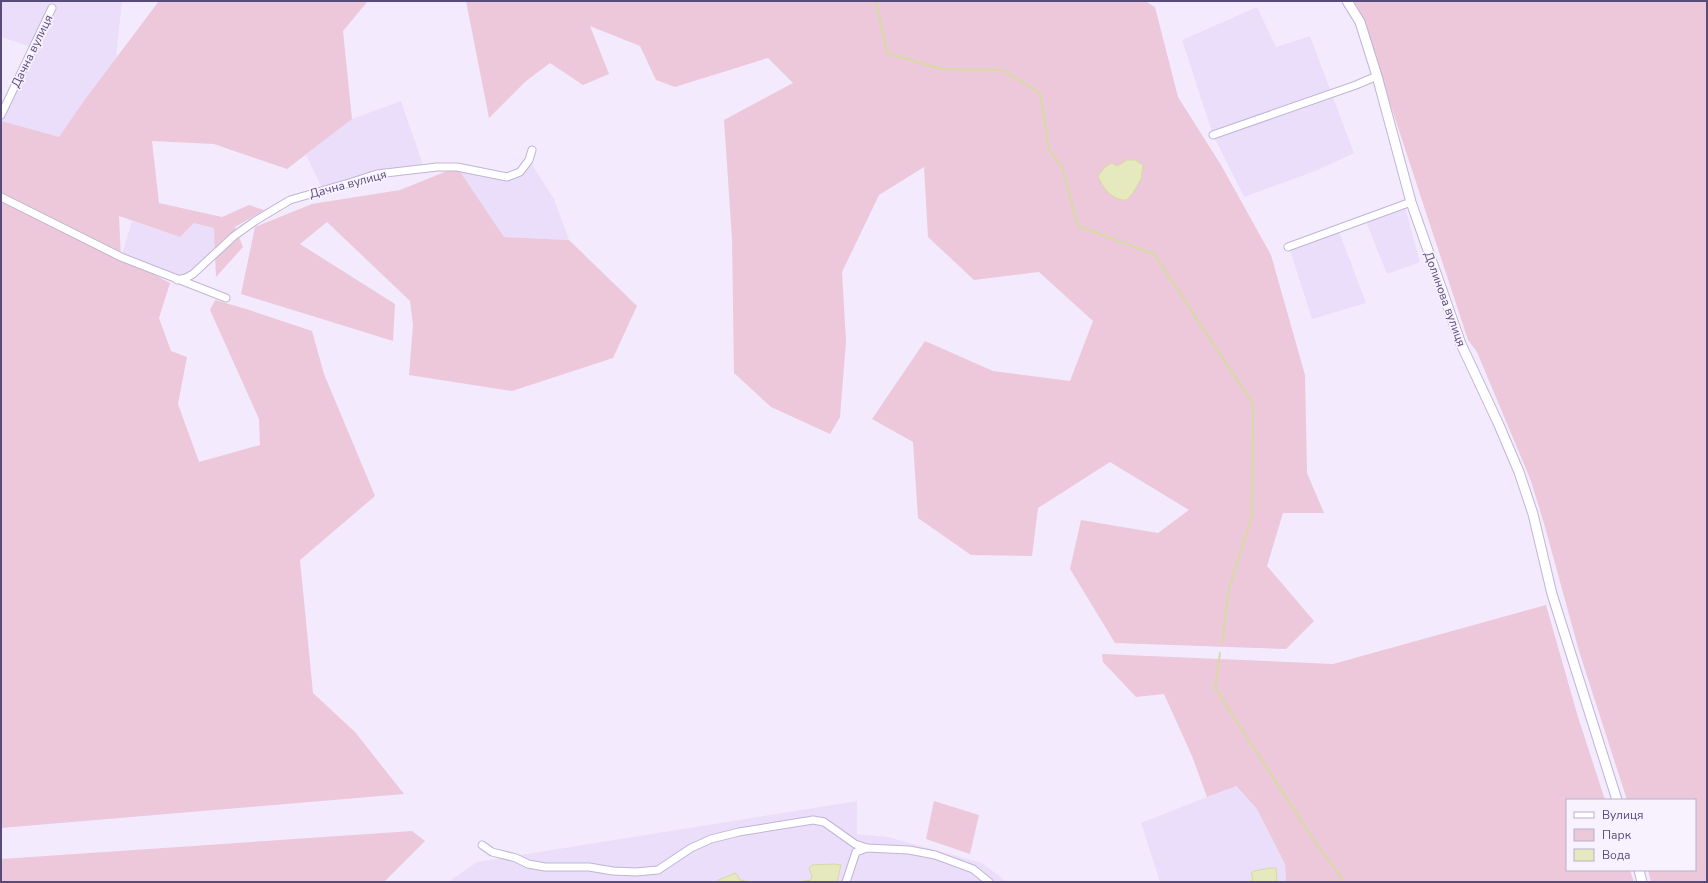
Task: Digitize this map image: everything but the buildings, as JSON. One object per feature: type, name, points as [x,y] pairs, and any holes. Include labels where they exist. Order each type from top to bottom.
[{"type":"street","name":"Долинова вулиця","points":[[1347,1],[1360,22],[1377,76],[1411,202],[1461,344],[1519,472],[1533,514],[1552,594],[1617,799]]},
{"type":"street","name":"Дачна вулиця","points":[[1,115],[52,8]]},
{"type":"street","points":[[1213,134],[1356,85],[1377,76]]},
{"type":"street","name":"Дачна вулиця","points":[[177,280],[186,278],[193,274],[234,236],[255,221],[290,200],[349,184],[377,174],[437,167],[457,168],[507,177],[520,172],[528,160],[532,150]]},
{"type":"street","points":[[1,197],[121,257],[226,298]]},
{"type":"street","points":[[1288,247],[1411,202]]},
{"type":"street","points":[[482,845],[492,852],[516,858],[528,864],[545,867],[589,867],[613,871],[636,872],[658,870],[691,848],[711,839],[740,832],[813,820],[824,822],[855,844],[867,848],[909,850],[935,855],[973,869],[989,882]]},
{"type":"street","points":[[846,882],[856,852],[867,848]]},
{"type":"street","points":[[1639,871],[1642,882]]},
{"type":"shaded area","points":[[1,1],[122,1],[116,58],[59,137],[1,124],[1,109],[31,47],[1,37]]},
{"type":"shaded area","points":[[1257,7],[1276,47],[1310,36],[1354,153],[1318,170],[1244,197],[1213,135],[1182,40]]},
{"type":"shaded area","points":[[401,101],[424,168],[377,174],[323,190],[306,155],[352,119]]},
{"type":"shaded area","points":[[529,160],[554,199],[569,240],[504,237],[457,167],[507,177],[520,172]]},
{"type":"shaded area","points":[[1405,207],[1420,262],[1387,274],[1365,219]]},
{"type":"shaded area","points":[[132,221],[180,237],[194,223],[214,228],[216,252],[186,278],[121,257]]},
{"type":"shaded area","points":[[1338,229],[1366,303],[1312,319],[1290,250]]},
{"type":"shaded area","points":[[1235,786],[1257,809],[1285,864],[1286,882],[1160,882],[1141,823]]},
{"type":"shaded area","points":[[857,801],[857,834],[888,837],[982,863],[1007,882],[448,882],[477,862]]},
{"type":"green space","points":[[159,1],[368,1],[343,31],[352,119],[287,169],[214,144],[152,141],[159,203],[222,217],[249,205],[264,210],[235,227],[243,247],[216,277],[214,228],[194,223],[180,237],[119,216],[121,257],[170,283],[159,318],[171,351],[187,357],[178,404],[199,462],[260,445],[259,419],[210,310],[215,300],[312,331],[324,374],[375,496],[300,560],[313,693],[355,732],[404,794],[1,828],[1,121],[59,137],[83,102]]},
{"type":"green space","points":[[466,1],[1145,1],[1155,7],[1178,97],[1221,165],[1271,255],[1305,375],[1307,473],[1324,513],[1283,513],[1267,566],[1314,621],[1286,649],[1115,643],[1070,569],[1081,520],[1158,533],[1189,510],[1110,462],[1038,508],[1032,556],[971,555],[918,518],[913,442],[872,419],[925,341],[993,371],[1070,381],[1093,321],[1039,272],[974,280],[928,237],[924,167],[879,195],[842,272],[846,341],[840,417],[830,434],[771,407],[734,373],[732,239],[724,120],[793,83],[768,58],[675,87],[656,80],[640,46],[590,26],[609,74],[583,85],[550,63],[526,81],[489,118]]},
{"type":"green space","points":[[1354,1],[1707,1],[1707,882],[1651,882],[1648,871],[1696,871],[1696,799],[1627,799],[1579,651],[1531,481],[1477,352],[1468,340],[1361,15]]},
{"type":"green space","points":[[457,167],[504,237],[569,240],[637,306],[613,358],[512,391],[409,375],[413,325],[410,301],[327,222],[300,244],[395,304],[393,341],[241,294],[255,227],[312,204],[400,190]]},
{"type":"green space","points":[[1546,605],[1578,717],[1605,799],[1566,799],[1566,871],[1630,871],[1634,882],[1286,882],[1285,864],[1257,809],[1236,786],[1207,797],[1192,756],[1164,694],[1136,697],[1103,662],[1102,654],[1333,664]]},
{"type":"green space","points":[[934,801],[979,815],[970,854],[926,839]]},
{"type":"green space","points":[[412,831],[425,841],[384,882],[1,882],[1,859]]},
{"type":"water","points":[[1127,160],[1135,160],[1143,165],[1141,179],[1133,193],[1127,200],[1122,200],[1113,196],[1105,189],[1098,176],[1105,167],[1112,163],[1117,166]]},
{"type":"water","points":[[812,865],[841,865],[837,882],[799,882],[811,880],[812,877],[809,868]]},
{"type":"water","points":[[1276,868],[1277,882],[1251,882],[1253,878],[1251,873]]},
{"type":"water","points":[[736,873],[740,880],[749,882],[720,882],[718,880]]},
{"type":"waterway","points":[[876,1],[887,53],[942,69],[1002,70],[1040,93],[1049,150],[1062,167],[1078,226],[1154,254],[1253,404],[1252,516],[1229,589],[1222,642]]},
{"type":"waterway","points":[[1220,653],[1215,688],[1315,842],[1345,882]]}]
